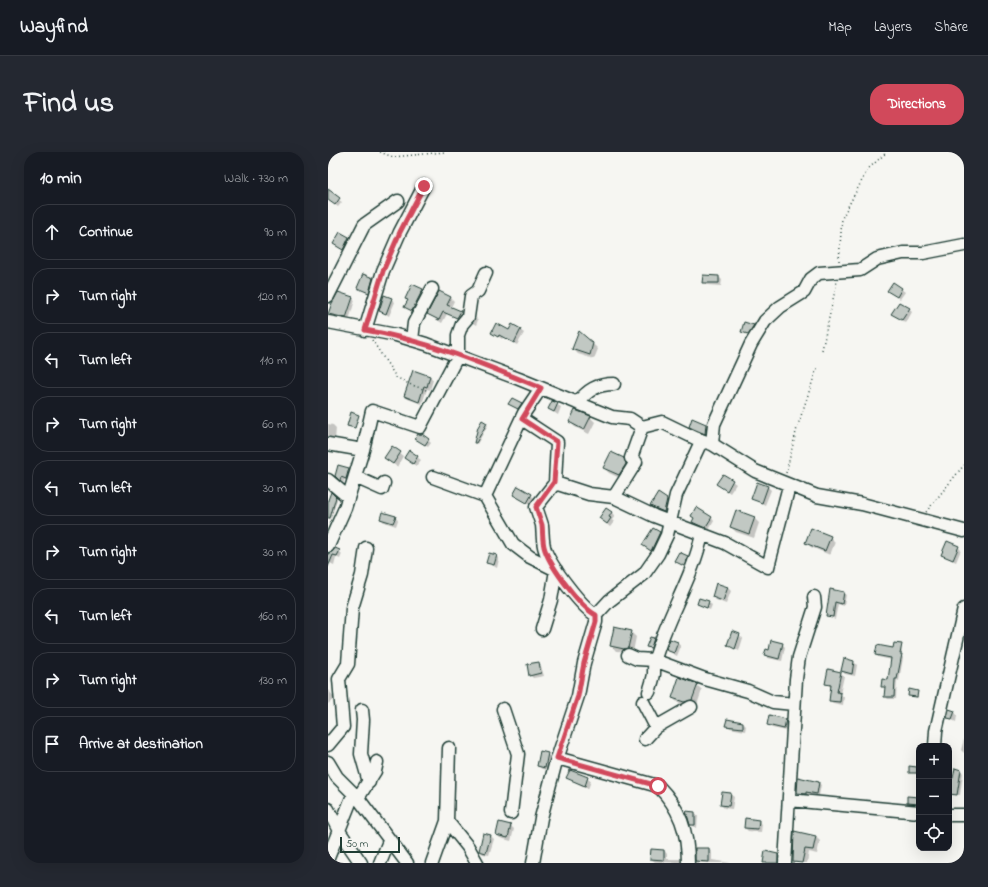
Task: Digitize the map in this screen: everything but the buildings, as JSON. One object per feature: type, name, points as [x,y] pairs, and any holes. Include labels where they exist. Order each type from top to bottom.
[{"type":"street","points":[[365,330],[383,271],[400,232],[424,186]]},
{"type":"street","points":[[328,296],[364,225],[398,201]]},
{"type":"street","points":[[708,443],[714,424],[748,350],[766,321],[780,307],[804,292],[811,279],[819,274],[860,270],[878,259],[903,253],[922,253],[964,245]]},
{"type":"street","points":[[329,543],[355,477],[372,411],[420,427],[458,355],[458,335],[462,324],[468,317],[471,296],[478,291],[486,273]]},
{"type":"street","points":[[412,340],[414,323],[432,289]]},
{"type":"street","points":[[328,322],[396,335],[458,355],[612,417],[630,419],[642,427],[662,422],[708,443],[755,471],[817,496],[862,504],[964,531]]},
{"type":"street","points":[[577,403],[588,391],[606,384],[614,384]]},
{"type":"street","points":[[484,496],[522,419],[541,388]]},
{"type":"street","points":[[522,419],[557,442],[554,482],[536,508],[542,525],[545,550],[556,570],[573,592],[591,612],[596,615]]},
{"type":"street","points":[[614,497],[636,462],[631,458],[642,427]]},
{"type":"street","points":[[532,863],[541,818],[557,758],[578,696],[584,663],[596,622],[596,615],[609,601],[644,574],[668,535],[676,495],[698,446],[708,443]]},
{"type":"street","points":[[328,444],[363,450]]},
{"type":"street","points":[[355,477],[382,489],[384,483]]},
{"type":"street","points":[[433,477],[484,496],[513,544],[530,557],[556,570]]},
{"type":"street","points":[[328,480],[348,497]]},
{"type":"street","points":[[554,482],[589,494],[614,497],[654,516],[732,546],[768,567],[787,485]]},
{"type":"street","points":[[656,727],[646,697],[654,674],[654,660],[674,609],[684,592],[700,547],[702,534]]},
{"type":"street","points":[[328,745],[343,727],[339,679],[348,664],[352,608],[362,575],[366,548]]},
{"type":"street","points":[[542,629],[551,600],[556,570]]},
{"type":"street","points":[[785,863],[794,704],[799,657],[815,607],[814,597]]},
{"type":"street","points":[[935,743],[936,731],[964,610]]},
{"type":"street","points":[[628,654],[637,659],[654,660],[705,679],[748,691],[773,702],[794,704]]},
{"type":"street","points":[[645,739],[656,727],[691,707]]},
{"type":"street","points":[[503,709],[518,754],[511,814]]},
{"type":"street","points":[[362,710],[361,754],[369,782]]},
{"type":"street","points":[[432,863],[447,821],[449,748]]},
{"type":"street","points":[[557,758],[658,786],[678,811],[687,835],[688,863]]},
{"type":"street","points":[[328,762],[337,777],[356,797],[407,863]]},
{"type":"street","points":[[328,858],[339,831],[356,797],[369,782],[378,762]]},
{"type":"street","points":[[789,800],[916,812]]},
{"type":"street","points":[[328,809],[339,831],[361,863]]},
{"type":"street","points":[[952,814],[964,815]]},
{"type":"street","points":[[447,821],[468,847],[477,863]]},
{"type":"street","points":[[380,863],[389,840]]},
{"type":"path","points":[[380,152],[393,156],[445,152]]},
{"type":"path","points":[[822,350],[839,272],[842,218],[868,169],[887,152]]},
{"type":"path","points":[[365,330],[396,377],[409,384],[439,393]]},
{"type":"path","points":[[787,485],[787,467],[797,428],[817,368]]},
{"type":"path","points":[[923,521],[928,508],[964,465]]},
{"type":"route","points":[[424,186],[400,232],[383,271],[365,330],[396,335],[426,344],[541,388],[524,413],[522,419],[557,442],[554,482],[536,507],[542,525],[545,550],[556,570],[573,592],[591,612],[596,615],[596,622],[584,663],[578,696],[557,758],[658,786]]}]
